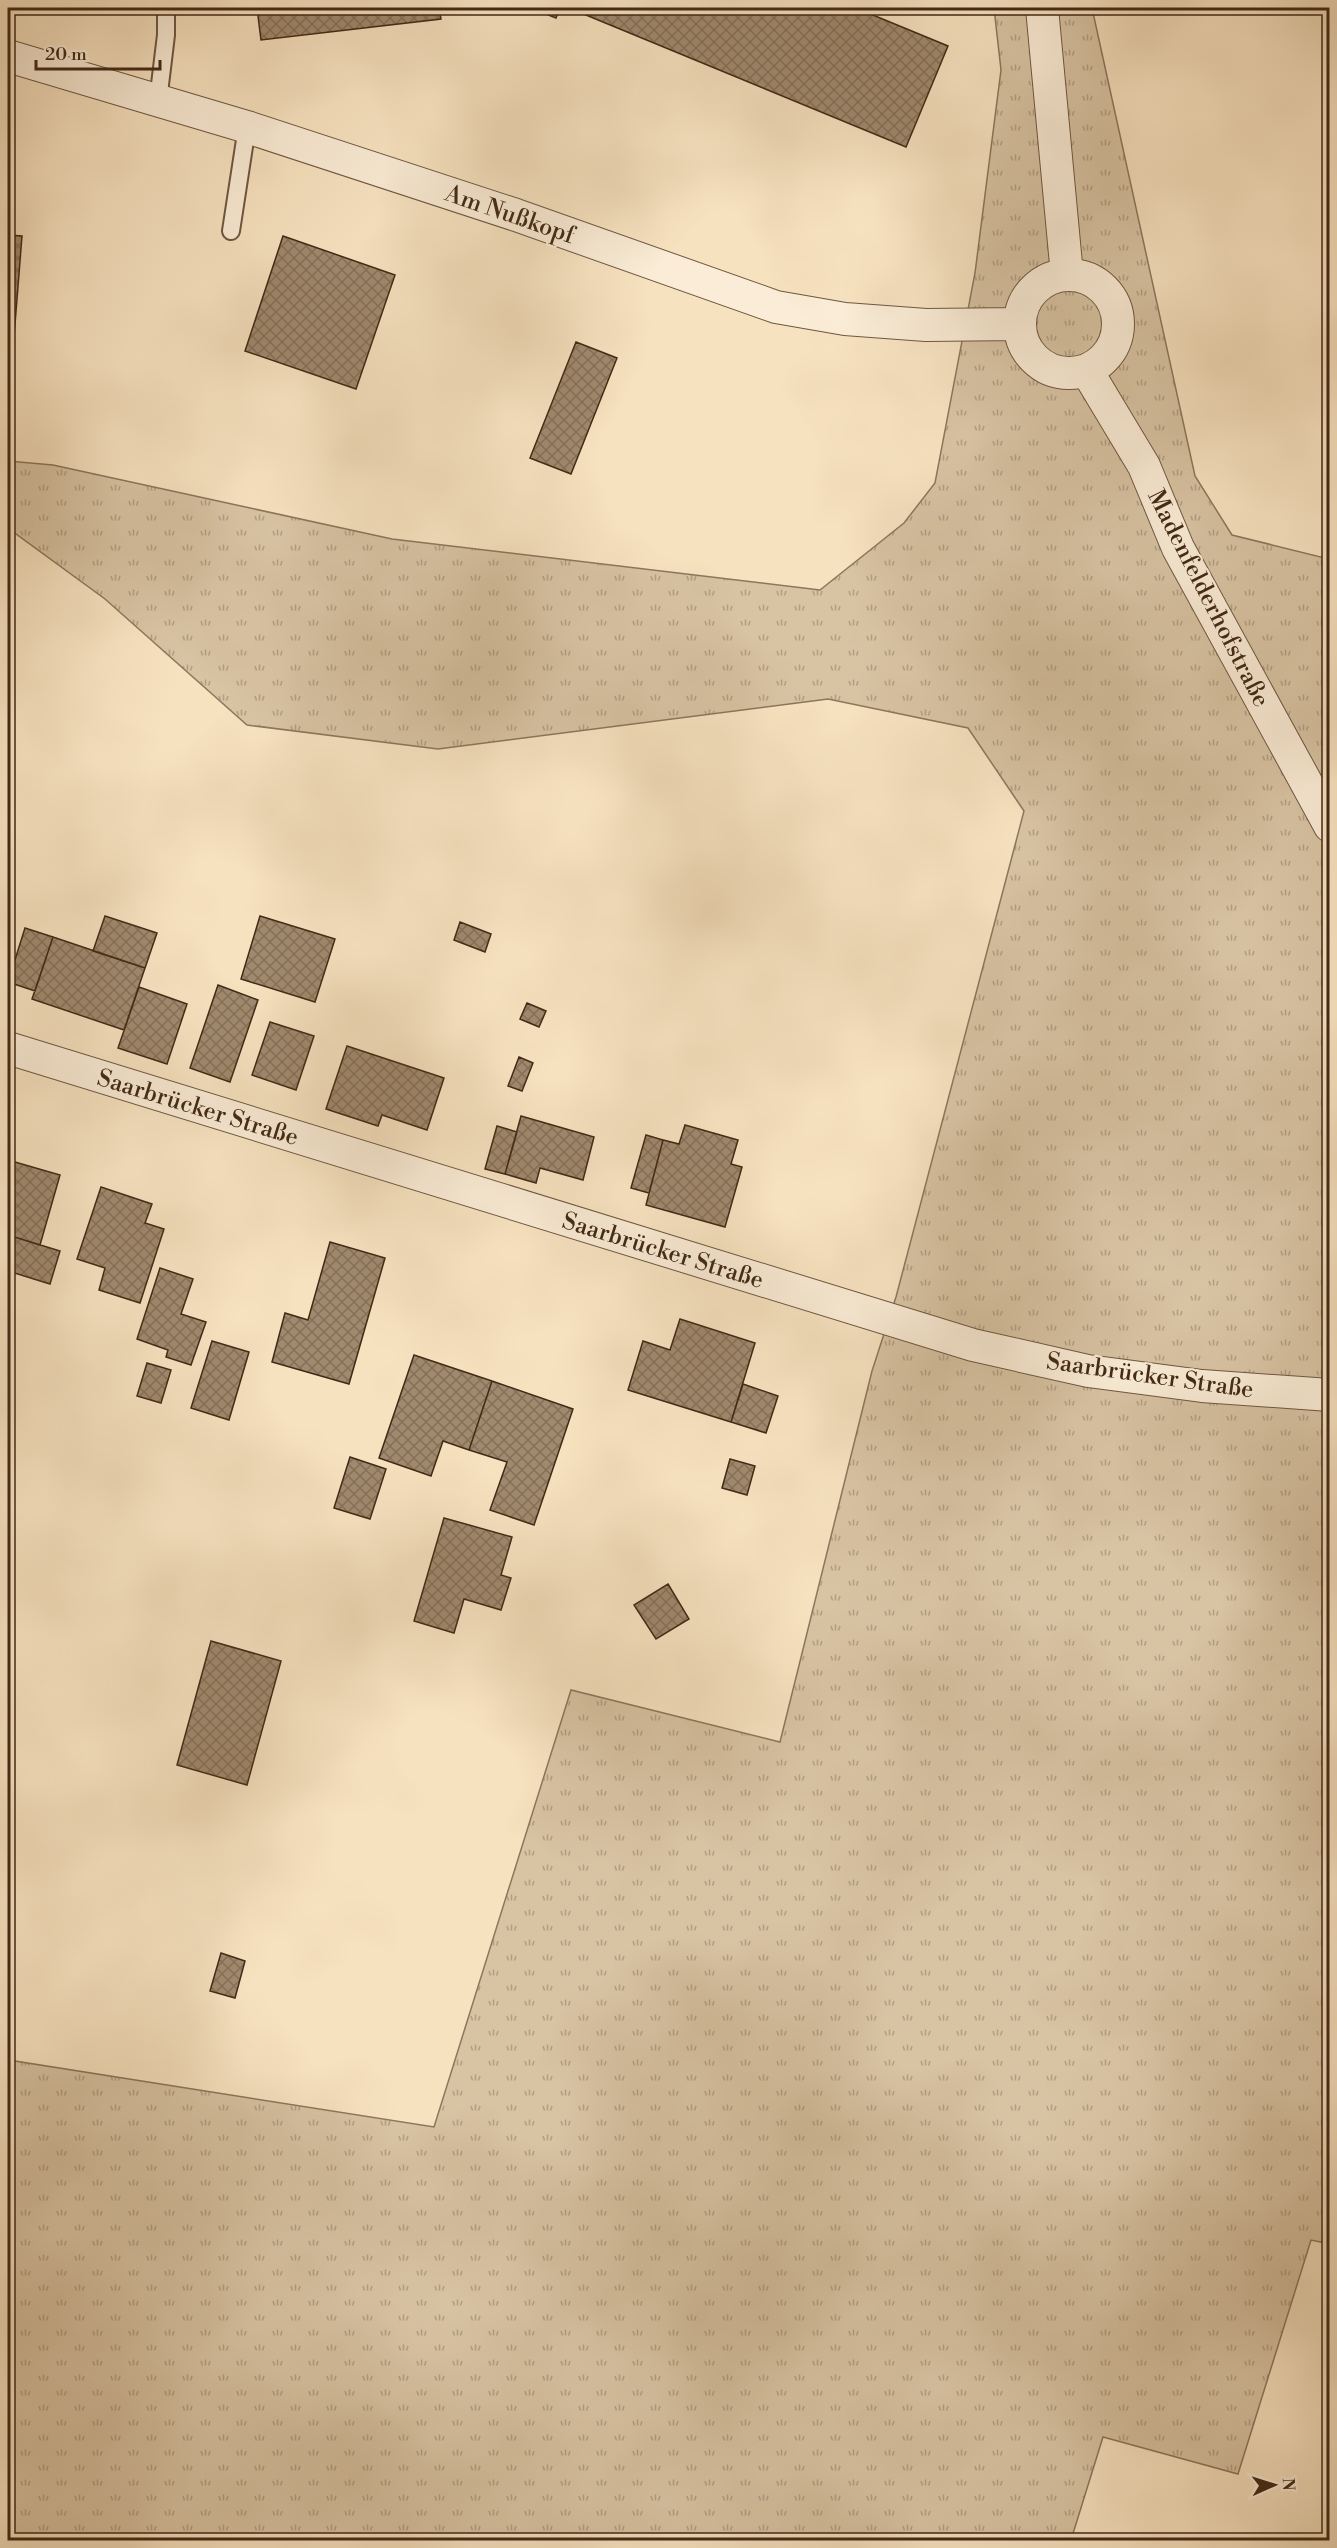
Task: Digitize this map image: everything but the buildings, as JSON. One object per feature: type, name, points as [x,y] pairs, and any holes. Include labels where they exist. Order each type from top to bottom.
[{"type":"street","points":[[1042,8],[1067,275]]},
{"type":"street","name":"Am Nußkopf","points":[[8,56],[247,127],[516,215],[777,307],[845,319],[926,325],[1020,324]]},
{"type":"street","points":[[1067,275],[1089,279],[1107,293],[1118,314],[1117,337],[1106,357],[1087,371],[1069,374],[1050,370],[1034,360],[1023,343],[1020,324],[1023,306],[1033,290],[1048,279],[1067,275]]},
{"type":"street","name":"Madenfelderhofstraße","points":[[1087,371],[1144,466],[1179,548],[1329,826]]},
{"type":"street","name":"Saarbrücker Straße","points":[[8,1048],[973,1345],[1088,1371],[1202,1386],[1329,1395]]},
{"type":"lane","points":[[158,101],[166,34],[166,8]]},
{"type":"lane","points":[[231,231],[247,127]]},
{"type":"green space","points":[[994,8],[1092,8],[1195,476],[1232,535],[1329,559],[1330,2244],[1311,2240],[1238,2474],[1103,2437],[1071,2540],[8,2540],[8,2060],[434,2127],[571,1690],[780,1742],[872,1371],[896,1297],[1024,811],[968,728],[828,699],[438,749],[247,725],[105,599],[8,528],[8,461],[53,465],[392,539],[820,590],[904,523],[935,483],[975,273],[1001,70]]}]
